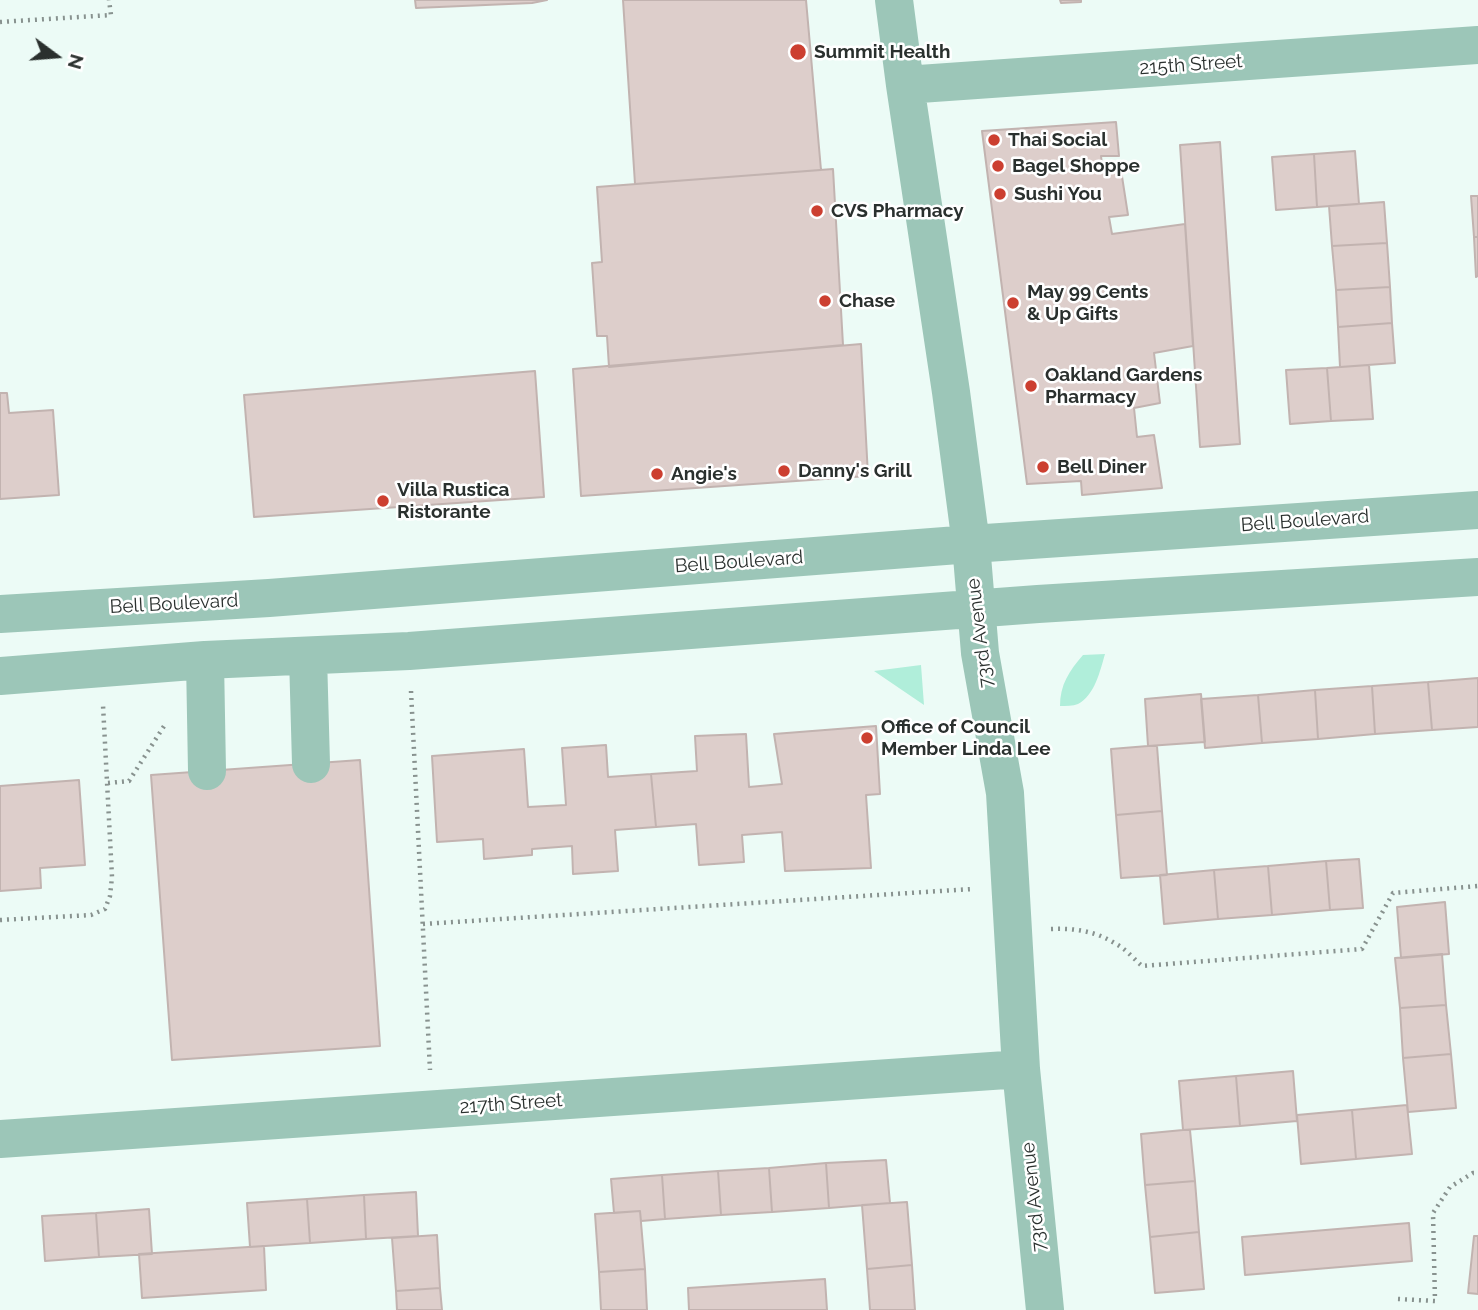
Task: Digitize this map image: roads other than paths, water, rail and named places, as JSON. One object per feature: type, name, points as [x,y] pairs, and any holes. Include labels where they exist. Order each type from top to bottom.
[{"type":"street","name":"73rd Avenue","points":[[894,0],[971,544],[980,653],[1005,793],[1021,1069],[1045,1310]]},
{"type":"street","name":"215th Street","points":[[905,85],[1478,45]]},
{"type":"street","name":"Bell Boulevard","points":[[0,614],[270,598],[971,544],[1478,510]]},
{"type":"street","points":[[0,676],[205,660],[409,652],[975,609],[1478,578]]},
{"type":"street","points":[[308,656],[311,764]]},
{"type":"street","points":[[205,660],[207,771]]},
{"type":"street","name":"217th Street","points":[[0,1139],[1021,1069]]},
{"type":"place","name":"Summit Health","points":[[798,52]]},
{"type":"place","name":"Thai Social","points":[[994,140]]},
{"type":"place","name":"Bagel Shoppe","points":[[998,166]]},
{"type":"place","name":"Sushi You","points":[[1000,194]]},
{"type":"place","name":"CVS Pharmacy","points":[[817,211]]},
{"type":"place","name":"Chase","points":[[825,301]]},
{"type":"place","name":"May 99 Cents & Up Gifts","points":[[1013,303]]},
{"type":"place","name":"Oakland Gardens Pharmacy","points":[[1031,386]]},
{"type":"place","name":"Bell Diner","points":[[1043,467]]},
{"type":"place","name":"Danny's Grill","points":[[784,471]]},
{"type":"place","name":"Angie's","points":[[657,474]]},
{"type":"place","name":"Villa Rustica Ristorante","points":[[383,501]]},
{"type":"place","name":"Office of Council Member Linda Lee","points":[[867,738]]}]
